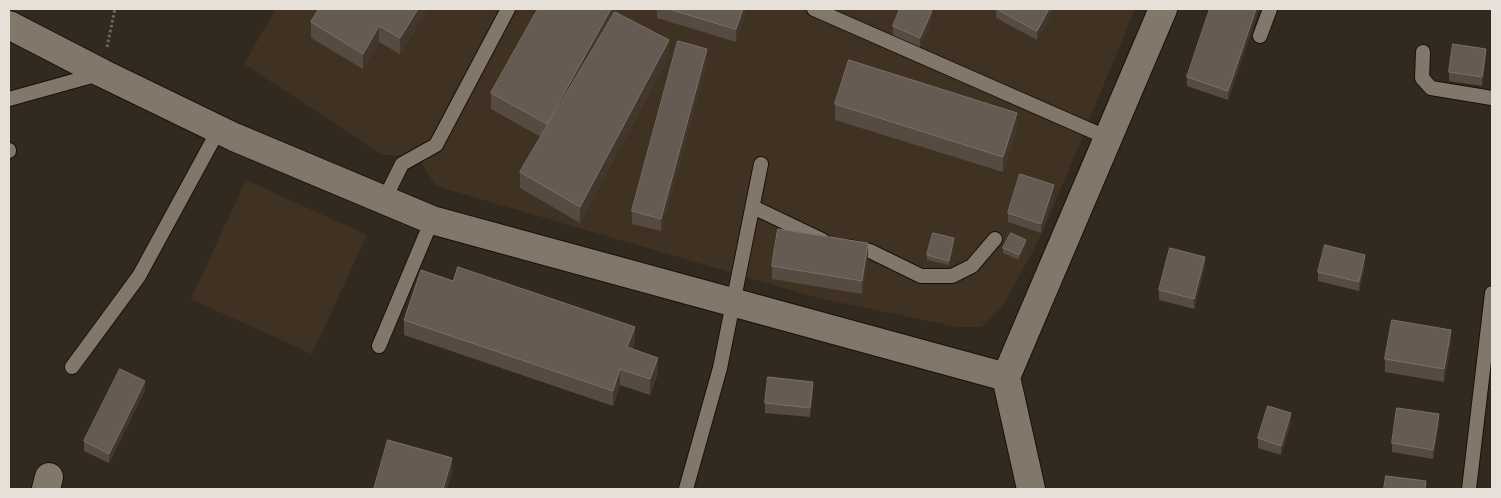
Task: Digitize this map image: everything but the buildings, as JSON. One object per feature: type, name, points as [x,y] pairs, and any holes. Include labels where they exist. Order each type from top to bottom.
[{"type":"street","points":[[1032,489],[1006,377],[1163,9]]},
{"type":"street","points":[[9,25],[219,130],[432,220],[1006,377]]},
{"type":"lane","points":[[384,200],[402,164],[436,145],[508,9]]},
{"type":"lane","points":[[814,9],[1108,138]]},
{"type":"lane","points":[[1260,36],[1270,9]]},
{"type":"lane","points":[[1423,52],[1422,78],[1431,88],[1492,98]]},
{"type":"lane","points":[[9,99],[102,73]]},
{"type":"lane","points":[[72,367],[139,276],[219,130]]},
{"type":"lane","points":[[686,489],[720,368],[760,164]]},
{"type":"lane","points":[[752,207],[820,240],[870,251],[921,276],[952,276],[972,266],[995,239]]},
{"type":"lane","points":[[379,346],[432,220]]},
{"type":"lane","points":[[1469,489],[1492,293]]},
{"type":"path","points":[[102,73],[115,9]]},
{"type":"shaded area","points":[[276,9],[1135,9],[1042,234],[1003,306],[981,327],[957,327],[818,298],[436,186],[416,155],[383,155],[244,64]]},
{"type":"shaded area","points":[[246,180],[367,235],[312,354],[191,299]]}]
